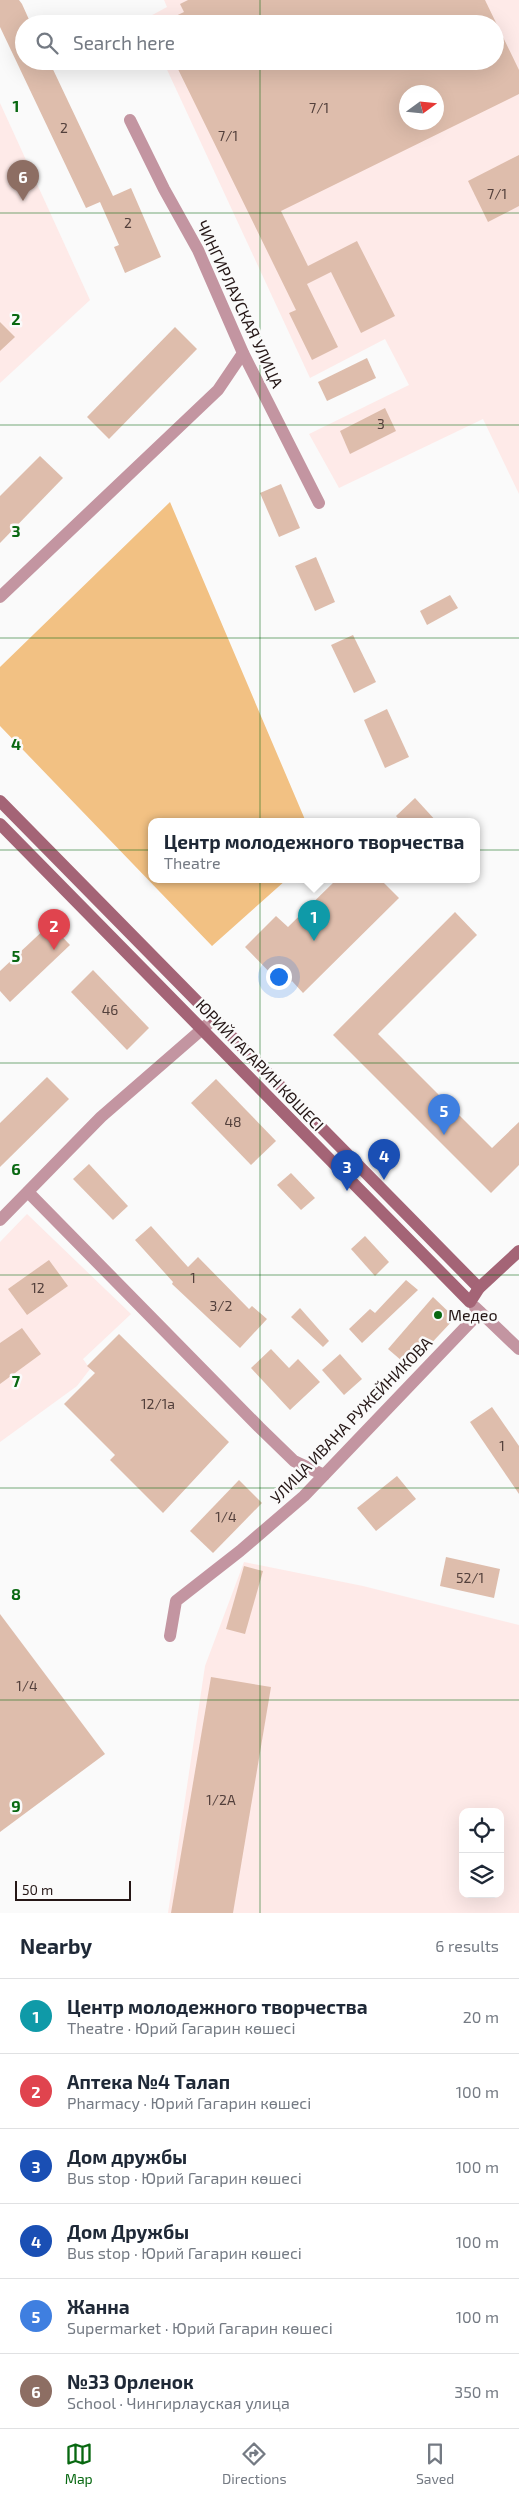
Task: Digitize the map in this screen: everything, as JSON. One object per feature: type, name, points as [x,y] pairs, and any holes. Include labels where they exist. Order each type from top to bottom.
[{"type":"main road","name":"ЮРИЙ ГАГАРИН КӨШЕСІ","points":[[0,801],[479,1288]]},
{"type":"main road","name":"ЮРИЙ ГАГАРИН КӨШЕСІ","points":[[0,824],[470,1302]]},
{"type":"main road","points":[[470,1302],[479,1288],[519,1251]]},
{"type":"street","name":"ЧИНГИРЛАУСКАЯ УЛИЦА","points":[[130,120],[164,189],[198,250],[243,353],[318,503]]},
{"type":"street","points":[[0,597],[218,390],[243,353]]},
{"type":"street","points":[[0,1220],[101,1117],[215,1018]]},
{"type":"street","points":[[28,1192],[294,1461],[324,1475]]},
{"type":"street","name":"ЮРИЙ ГАГАРИН КӨШЕСІ","points":[[470,1302],[519,1349]]},
{"type":"street","name":"УЛИЦА ИВАНА РУЖЕЙНИКОВА","points":[[170,1636],[176,1601],[240,1551],[304,1496],[480,1312]]},
{"type":"shaded area","points":[[164,0],[519,0],[519,494],[483,419],[339,488],[309,434],[409,385],[385,339],[310,378],[167,70],[504,70],[504,15],[152,15],[167,7]]},
{"type":"shaded area","points":[[0,103],[90,300],[0,383]]},
{"type":"shaded area","points":[[170,502],[304,818],[148,818],[148,880],[0,726],[0,667]]},
{"type":"shaded area","points":[[151,883],[283,883],[212,946]]},
{"type":"shaded area","points":[[27,1214],[131,1314],[83,1359],[90,1369],[77,1386],[0,1442],[0,1242]]},
{"type":"shaded area","points":[[244,1562],[363,1586],[519,1625],[519,1913],[168,1913],[205,1666]]},
{"type":"building","points":[[0,0],[19,0],[27,15],[15,15],[15,59],[0,27]]},
{"type":"building","points":[[188,0],[485,0],[492,15],[178,15],[184,12],[180,4]]},
{"type":"building","points":[[504,39],[519,70],[519,94],[281,211],[308,266],[357,241],[395,316],[361,333],[331,272],[307,284],[338,347],[312,360],[289,313],[296,310],[178,70],[504,70]]},
{"type":"building","points":[[20,70],[53,70],[113,196],[131,188],[161,257],[125,273],[114,247],[119,245],[100,202],[86,208]]},
{"type":"building","points":[[519,155],[519,206],[488,222],[468,181]]},
{"type":"building","points":[[0,322],[15,337],[0,351]]},
{"type":"building","points":[[175,327],[197,349],[109,439],[87,417]]},
{"type":"building","points":[[367,358],[376,378],[327,401],[318,382]]},
{"type":"building","points":[[385,408],[396,431],[350,454],[340,431]]},
{"type":"building","points":[[40,456],[63,478],[0,543],[0,496]]},
{"type":"building","points":[[281,484],[300,528],[279,537],[260,493]]},
{"type":"building","points":[[316,557],[335,602],[315,611],[295,566]]},
{"type":"building","points":[[450,595],[458,608],[427,625],[420,611]]},
{"type":"building","points":[[353,635],[376,682],[354,693],[331,645]]},
{"type":"building","points":[[387,709],[409,757],[385,768],[364,720]]},
{"type":"building","points":[[415,798],[433,818],[398,818],[396,816]]},
{"type":"building","points":[[333,883],[384,883],[399,898],[303,993],[292,981],[285,988],[245,947],[276,916],[288,927]]},
{"type":"building","points":[[455,912],[477,935],[378,1034],[492,1148],[519,1122],[519,1165],[491,1193],[333,1035]]},
{"type":"building","points":[[50,924],[70,945],[10,1002],[0,991],[0,971]]},
{"type":"building","points":[[93,970],[149,1028],[127,1050],[71,992]]},
{"type":"building","points":[[47,1077],[69,1099],[0,1167],[0,1123]]},
{"type":"building","points":[[216,1079],[276,1141],[251,1165],[191,1103]]},
{"type":"building","points":[[89,1164],[128,1206],[113,1220],[73,1179]]},
{"type":"building","points":[[291,1173],[315,1198],[301,1210],[277,1185]]},
{"type":"building","points":[[151,1226],[188,1267],[198,1257],[249,1309],[252,1306],[267,1319],[240,1348],[172,1284],[173,1282],[135,1240]]},
{"type":"building","points":[[365,1236],[389,1262],[375,1276],[351,1249]]},
{"type":"building","points":[[49,1260],[68,1286],[27,1315],[8,1289]]},
{"type":"building","points":[[406,1280],[418,1290],[362,1343],[349,1329],[370,1309],[375,1313]]},
{"type":"building","points":[[433,1297],[455,1318],[409,1367],[388,1349]]},
{"type":"building","points":[[300,1308],[329,1341],[323,1347],[291,1317]]},
{"type":"building","points":[[22,1328],[41,1354],[0,1384],[0,1343]]},
{"type":"building","points":[[119,1334],[229,1442],[163,1513],[110,1460],[115,1455],[64,1404],[95,1373],[87,1366]]},
{"type":"building","points":[[271,1349],[289,1368],[298,1359],[320,1382],[290,1410],[251,1368]]},
{"type":"building","points":[[340,1354],[362,1379],[344,1395],[322,1370]]},
{"type":"building","points":[[492,1407],[519,1446],[519,1494],[470,1422]]},
{"type":"building","points":[[397,1476],[416,1499],[376,1531],[357,1508]]},
{"type":"building","points":[[239,1480],[262,1503],[213,1553],[190,1531]]},
{"type":"building","points":[[446,1557],[500,1569],[494,1598],[440,1586]]},
{"type":"building","points":[[244,1566],[263,1571],[245,1634],[226,1629]]},
{"type":"building","points":[[0,1614],[105,1754],[0,1832]]},
{"type":"building","points":[[211,1677],[271,1687],[233,1913],[171,1913]]},
{"type":"place","name":"№33 Орленок","points":[[23,201]]},
{"type":"place","name":"Центр молодежного творчества","points":[[314,941]]},
{"type":"place","name":"Аптека №4 Талап","points":[[54,950]]},
{"type":"place","name":"Жанна","points":[[444,1135]]},
{"type":"place","name":"Дом Дружбы","points":[[384,1180]]},
{"type":"place","name":"Дом дружбы","points":[[347,1191]]},
{"type":"place","name":"Медео","points":[[438,1315]]}]
